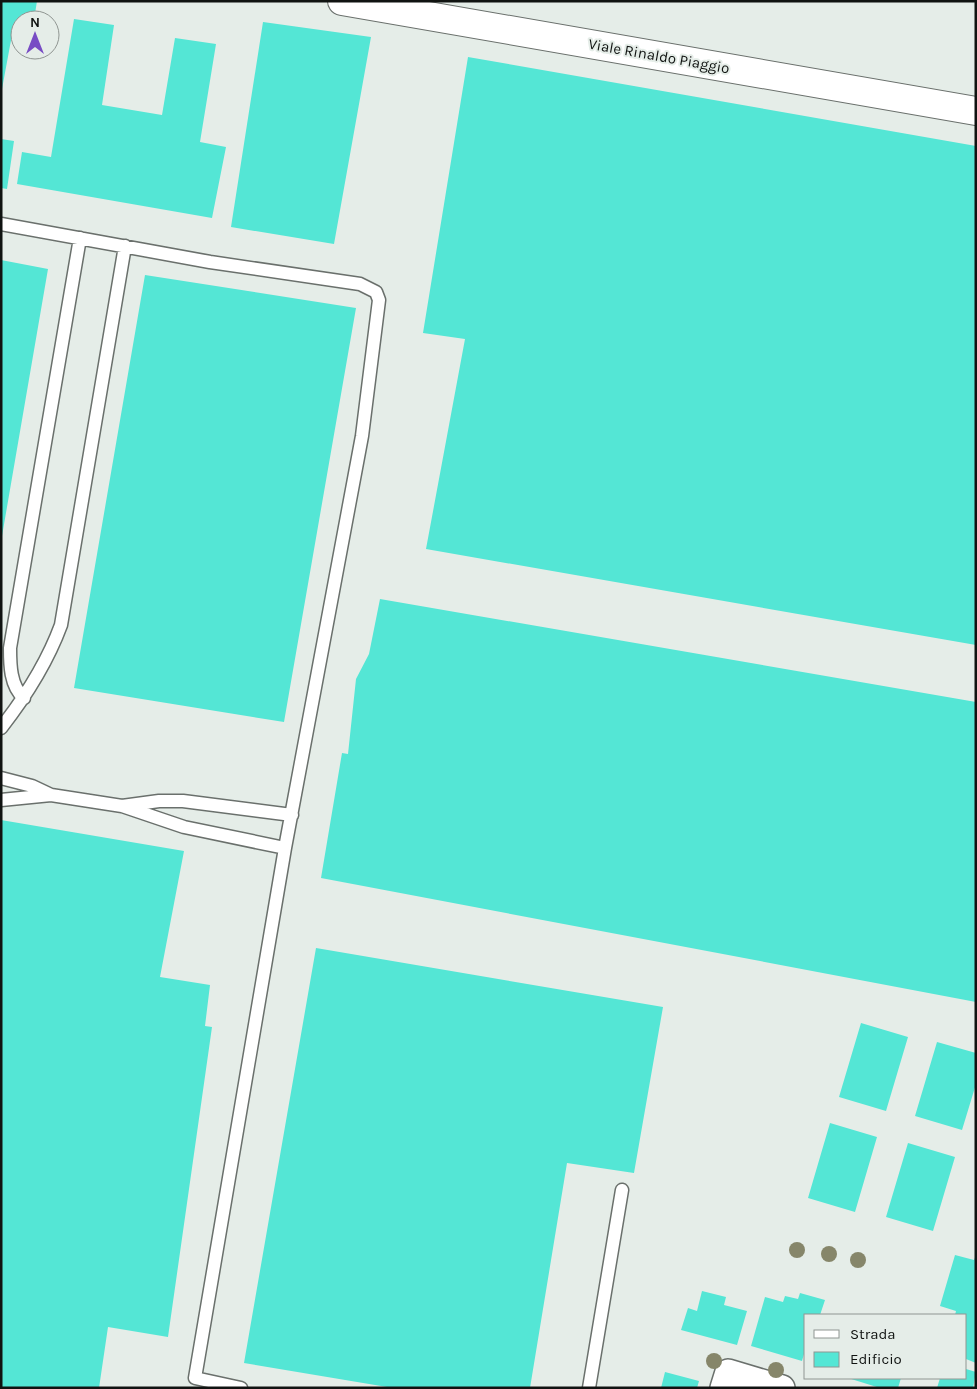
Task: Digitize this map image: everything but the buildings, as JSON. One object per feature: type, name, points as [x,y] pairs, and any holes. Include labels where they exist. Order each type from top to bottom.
[{"type":"street","name":"Viale Rinaldo Piaggio","points":[[342,1],[976,111]]},
{"type":"street","points":[[726,1380],[782,1388]]},
{"type":"lane","points":[[1,224],[360,284],[376,292],[379,300],[362,436],[285,848],[195,1378],[241,1388]]},
{"type":"lane","points":[[24,698],[14,681],[10,665],[10,648],[80,238]]},
{"type":"lane","points":[[1,728],[24,698],[52,650],[61,625],[125,246]]},
{"type":"lane","points":[[1,778],[32,786],[51,795]]},
{"type":"lane","points":[[1,800],[51,795],[122,806],[184,827],[285,848]]},
{"type":"lane","points":[[122,806],[159,801],[183,801],[292,815]]},
{"type":"lane","points":[[589,1388],[622,1190]]}]
